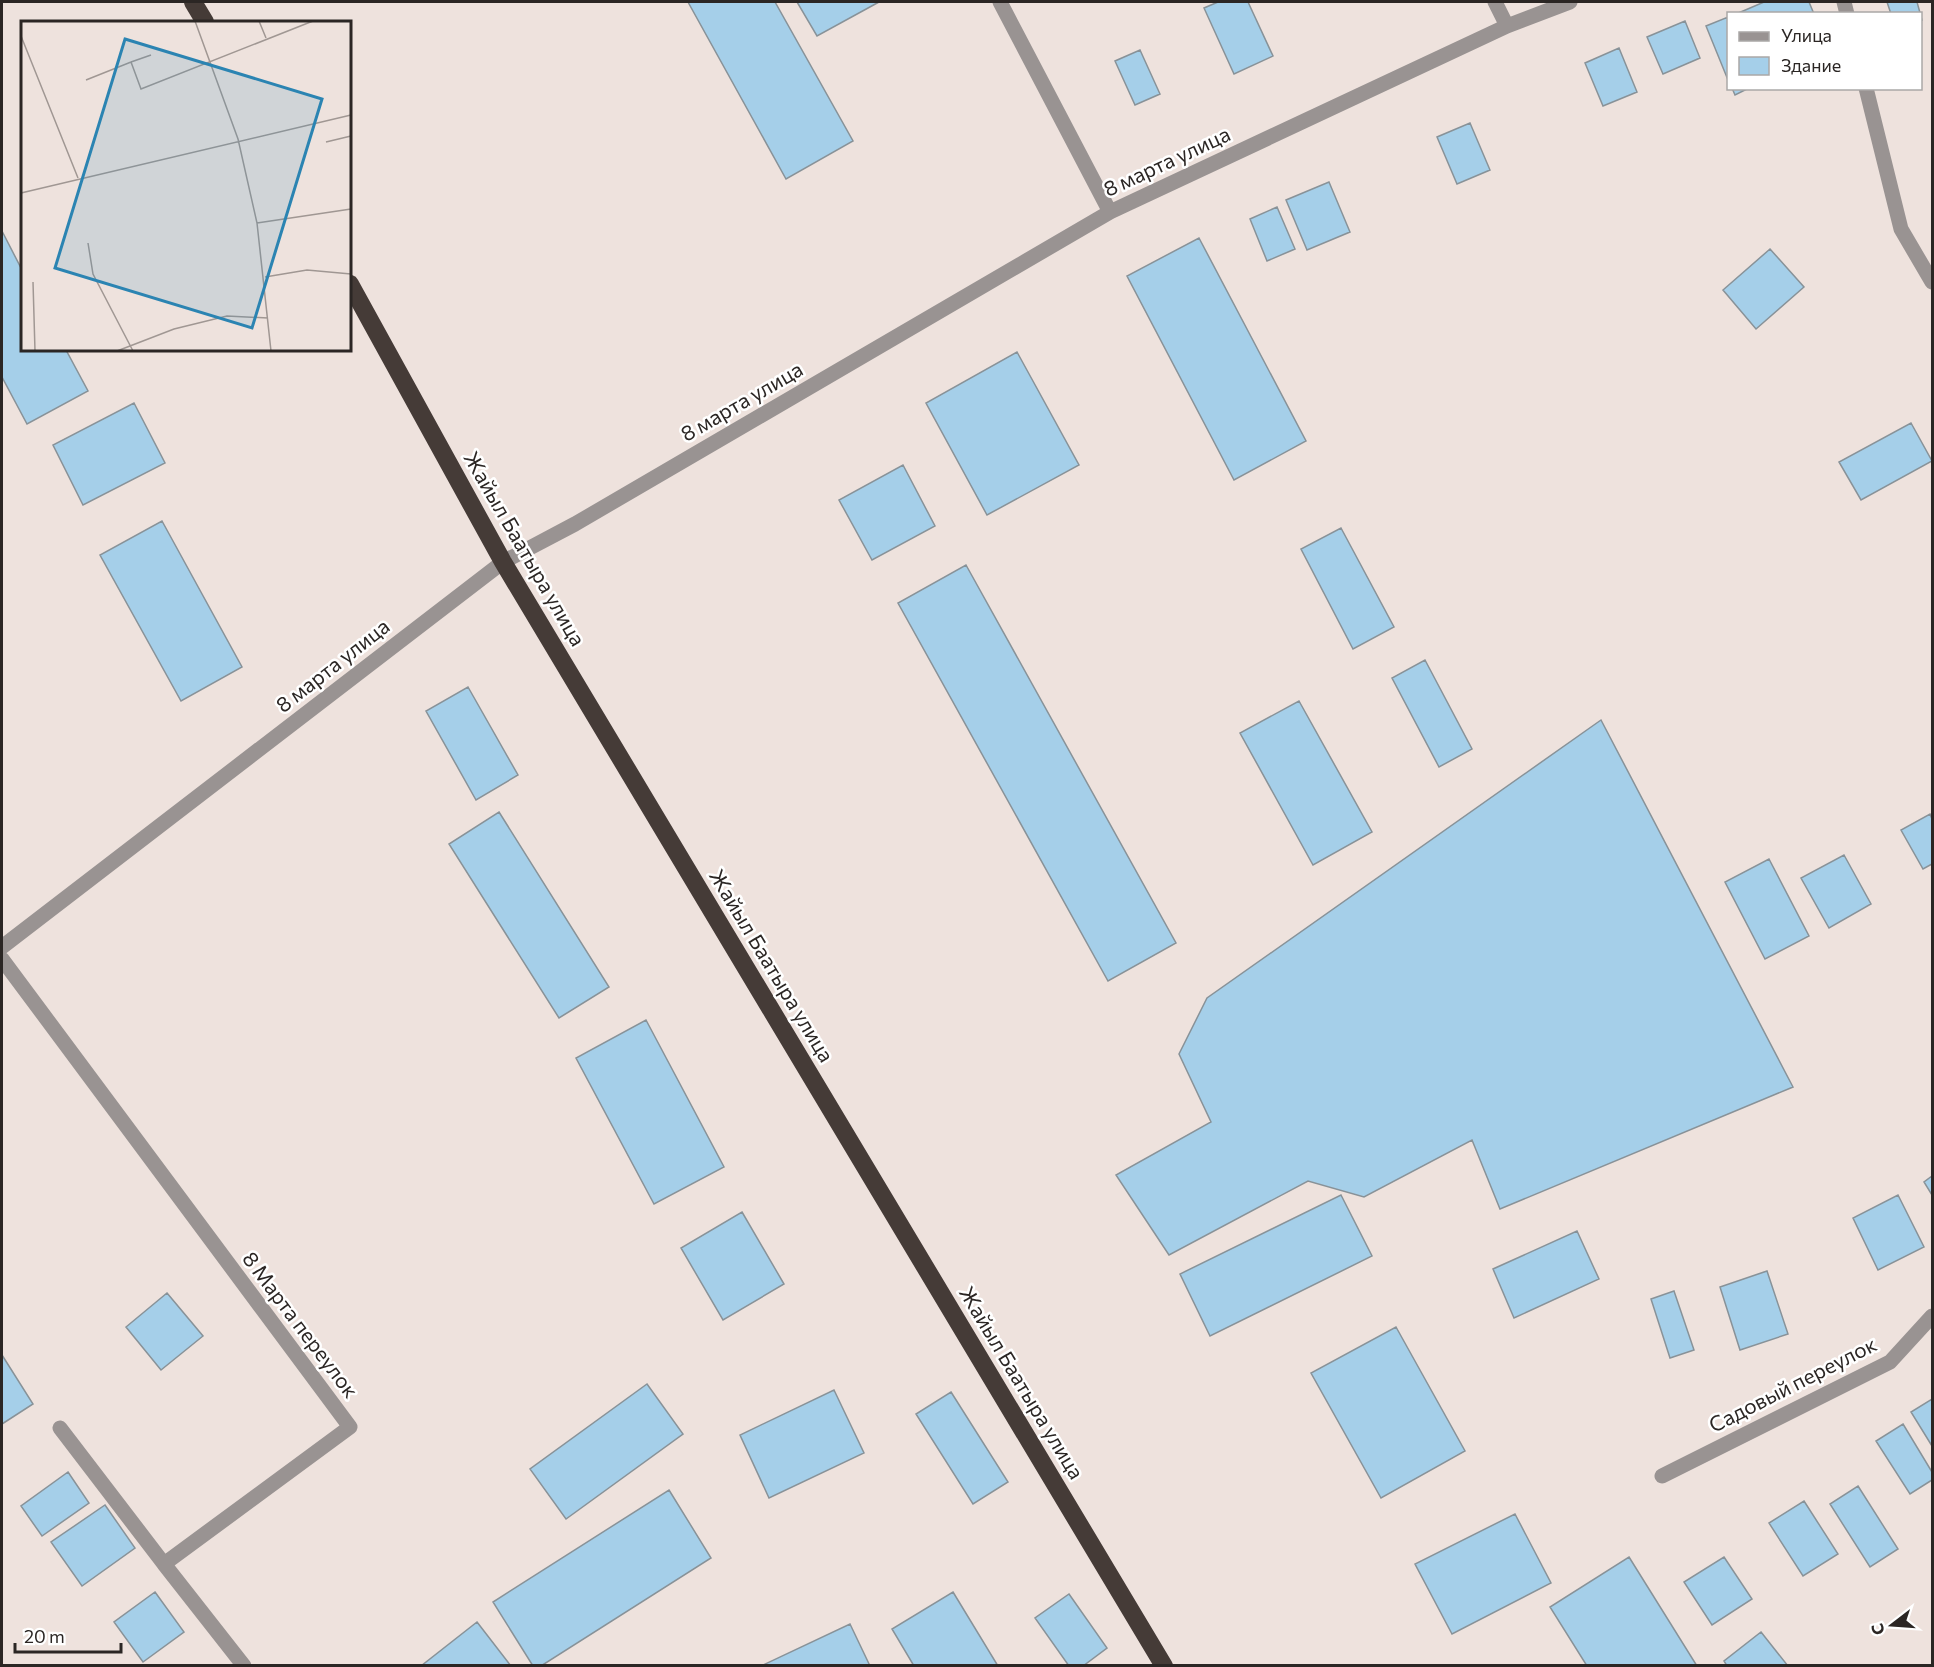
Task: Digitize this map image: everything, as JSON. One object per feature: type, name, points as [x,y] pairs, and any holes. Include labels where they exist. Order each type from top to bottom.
[{"type":"highway","points":[[193,2],[204,21]]},
{"type":"highway","name":"Жайыл Баатыра улица","points":[[351,286],[503,562],[1164,1665]]},
{"type":"street","points":[[1000,2],[1110,212]]},
{"type":"street","points":[[1495,2],[1507,26]]},
{"type":"street","name":"8 марта улица","points":[[2,947],[503,562],[575,524],[1110,212],[1507,26],[1570,2]]},
{"type":"street","points":[[1866,90],[1901,229],[1932,282]]},
{"type":"street","name":"8 Марта переулок","points":[[2,960],[350,1427],[164,1564]]},
{"type":"street","name":"Садовый переулок","points":[[1662,1476],[1890,1362],[1932,1316]]},
{"type":"street","points":[[60,1428],[244,1665]]},
{"type":"building","points":[[688,2],[775,2],[853,141],[786,179]]},
{"type":"building","points":[[797,2],[879,2],[817,36]]},
{"type":"building","points":[[1218,2],[1248,2],[1273,56],[1234,74],[1204,8]]},
{"type":"building","points":[[1764,2],[1809,2],[1813,12],[1741,12]]},
{"type":"building","points":[[1887,2],[1917,2],[1920,12],[1890,12]]},
{"type":"building","points":[[1727,17],[1727,78],[1706,26]]},
{"type":"building","points":[[1685,21],[1700,58],[1663,74],[1647,37]]},
{"type":"building","points":[[1619,48],[1637,92],[1603,106],[1585,63]]},
{"type":"building","points":[[1140,50],[1160,94],[1135,105],[1115,61]]},
{"type":"building","points":[[1733,90],[1745,90],[1735,95]]},
{"type":"building","points":[[1470,123],[1490,170],[1457,184],[1437,137]]},
{"type":"building","points":[[1329,182],[1350,232],[1307,250],[1286,200]]},
{"type":"building","points":[[1277,207],[1295,249],[1267,261],[1250,219]]},
{"type":"building","points":[[2,231],[21,268],[21,351],[67,351],[88,391],[27,424],[2,377]]},
{"type":"building","points":[[1199,238],[1306,441],[1234,480],[1127,276]]},
{"type":"building","points":[[1770,249],[1804,287],[1756,329],[1723,290]]},
{"type":"building","points":[[1017,352],[1079,465],[987,515],[926,403]]},
{"type":"building","points":[[134,403],[165,463],[83,505],[53,445]]},
{"type":"building","points":[[1911,423],[1932,461],[1861,500],[1839,462]]},
{"type":"building","points":[[903,465],[935,526],[872,560],[839,500]]},
{"type":"building","points":[[162,521],[242,667],[181,701],[100,555]]},
{"type":"building","points":[[1341,528],[1394,627],[1353,649],[1301,549]]},
{"type":"building","points":[[966,565],[1176,943],[1108,981],[898,603]]},
{"type":"building","points":[[1425,660],[1472,749],[1439,767],[1392,678]]},
{"type":"building","points":[[468,687],[518,775],[476,800],[426,711]]},
{"type":"building","points":[[1299,701],[1372,832],[1313,865],[1240,733]]},
{"type":"building","points":[[1601,720],[1793,1087],[1500,1209],[1472,1140],[1364,1197],[1308,1181],[1169,1255],[1116,1175],[1211,1122],[1179,1054],[1207,998]]},
{"type":"building","points":[[499,812],[609,987],[559,1018],[449,844]]},
{"type":"building","points":[[1930,814],[1932,864],[1923,869],[1901,830]]},
{"type":"building","points":[[1844,855],[1871,904],[1829,928],[1801,878]]},
{"type":"building","points":[[1769,859],[1809,936],[1765,959],[1725,882]]},
{"type":"building","points":[[646,1020],[724,1167],[654,1204],[576,1058]]},
{"type":"building","points":[[1932,1176],[1932,1195],[1924,1182]]},
{"type":"building","points":[[1341,1195],[1372,1256],[1210,1336],[1180,1274]]},
{"type":"building","points":[[1898,1195],[1924,1247],[1878,1270],[1853,1218]]},
{"type":"building","points":[[742,1212],[784,1284],[723,1320],[681,1248]]},
{"type":"building","points":[[1577,1231],[1599,1279],[1514,1318],[1493,1269]]},
{"type":"building","points":[[1767,1271],[1788,1334],[1740,1350],[1720,1287]]},
{"type":"building","points":[[1674,1291],[1694,1350],[1670,1358],[1651,1299]]},
{"type":"building","points":[[167,1293],[203,1336],[161,1370],[126,1327]]},
{"type":"building","points":[[1396,1327],[1465,1451],[1381,1498],[1311,1373]]},
{"type":"building","points":[[2,1355],[33,1404],[2,1424]]},
{"type":"building","points":[[647,1384],[683,1434],[566,1519],[530,1469]]},
{"type":"building","points":[[834,1390],[864,1453],[769,1498],[740,1435]]},
{"type":"building","points":[[951,1392],[1008,1482],[973,1504],[916,1414]]},
{"type":"building","points":[[1932,1399],[1932,1446],[1911,1412]]},
{"type":"building","points":[[1903,1424],[1932,1472],[1932,1480],[1910,1494],[1876,1441]]},
{"type":"building","points":[[68,1472],[89,1503],[42,1536],[21,1506]]},
{"type":"building","points":[[1858,1486],[1898,1549],[1870,1567],[1830,1504]]},
{"type":"building","points":[[669,1490],[711,1558],[541,1666],[533,1666],[493,1602]]},
{"type":"building","points":[[1804,1501],[1838,1554],[1803,1576],[1769,1523]]},
{"type":"building","points":[[105,1505],[135,1548],[82,1586],[51,1542]]},
{"type":"building","points":[[1515,1514],[1551,1583],[1452,1634],[1415,1564]]},
{"type":"building","points":[[1629,1557],[1697,1666],[1587,1666],[1550,1607]]},
{"type":"building","points":[[1724,1557],[1752,1599],[1712,1625],[1684,1582]]},
{"type":"building","points":[[155,1592],[184,1632],[143,1662],[114,1622]]},
{"type":"building","points":[[953,1592],[998,1666],[914,1666],[892,1629]]},
{"type":"building","points":[[1069,1594],[1107,1648],[1083,1666],[1069,1666],[1035,1618]]},
{"type":"building","points":[[477,1622],[511,1666],[421,1666]]},
{"type":"building","points":[[850,1624],[870,1666],[761,1666]]},
{"type":"building","points":[[1761,1632],[1788,1666],[1727,1666],[1724,1661]]}]
